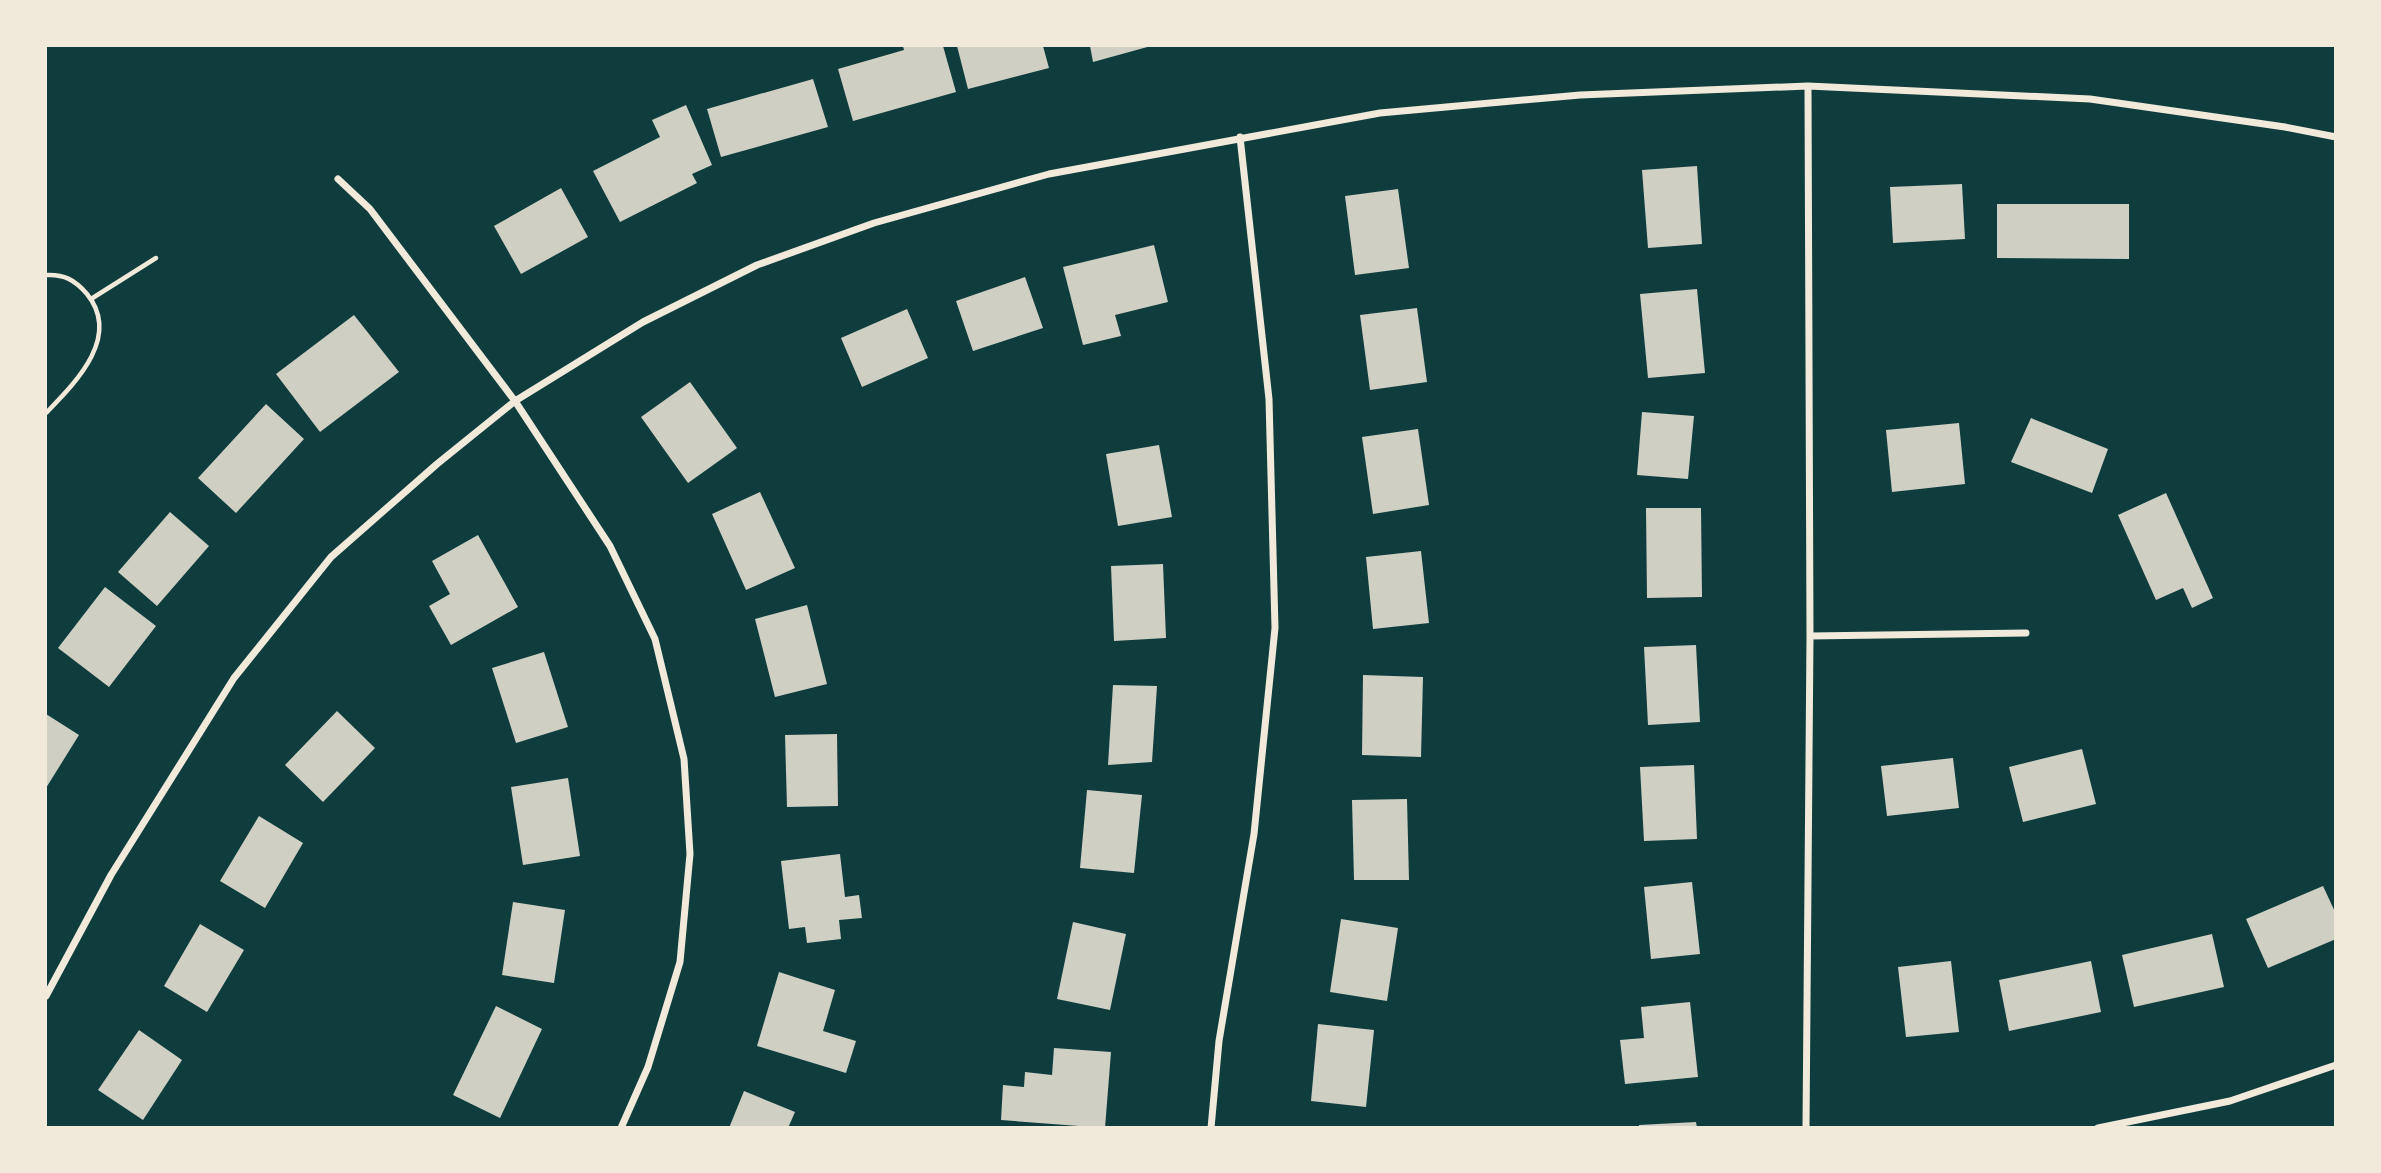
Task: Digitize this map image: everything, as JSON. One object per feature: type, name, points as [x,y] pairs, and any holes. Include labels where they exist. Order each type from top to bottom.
[{"type":"street","points":[[1806,1128],[1810,636],[1808,86]]},
{"type":"street","points":[[46,996],[111,875],[234,678],[331,557],[437,464],[515,401],[643,322],[757,265],[874,223],[1049,174],[1380,113],[1580,95],[1808,86],[2090,99],[2336,137]]},
{"type":"street","points":[[1211,1128],[1219,1041],[1254,834],[1275,628],[1269,398],[1240,137]]},
{"type":"street","points":[[338,180],[370,209],[515,401],[610,547],[655,639],[684,759],[690,854],[680,962],[648,1067],[621,1128]]},
{"type":"street","points":[[1810,636],[2026,634]]},
{"type":"street","points":[[2098,1128],[2230,1101],[2336,1065]]},
{"type":"path","points":[[91,299],[156,258]]},
{"type":"path","points":[[46,275],[57,274],[76,281],[91,299],[98,314],[99,331],[94,351],[80,377],[46,413]]},
{"type":"building","points":[[903,46],[943,46],[956,92],[853,121],[838,69],[904,50]]},
{"type":"building","points":[[957,46],[1043,46],[1049,68],[968,89]]},
{"type":"building","points":[[1090,46],[1151,46],[1093,62]]},
{"type":"building","points":[[813,79],[828,127],[721,157],[707,109]]},
{"type":"building","points":[[686,105],[712,165],[692,174],[697,183],[620,222],[593,171],[660,137],[652,120]]},
{"type":"building","points":[[1697,166],[1702,244],[1648,248],[1642,170]]},
{"type":"building","points":[[1962,184],[1965,239],[1893,243],[1890,187]]},
{"type":"building","points":[[561,188],[588,237],[521,274],[494,226]]},
{"type":"building","points":[[1398,189],[1409,268],[1355,275],[1345,196]]},
{"type":"building","points":[[1997,204],[2129,204],[2129,259],[1997,258]]},
{"type":"building","points":[[1154,245],[1168,302],[1115,315],[1121,336],[1083,345],[1063,267]]},
{"type":"building","points":[[1025,277],[1043,328],[973,351],[956,301]]},
{"type":"building","points":[[1697,289],[1705,373],[1648,378],[1640,294]]},
{"type":"building","points":[[1417,308],[1427,382],[1370,390],[1360,315]]},
{"type":"building","points":[[907,309],[928,358],[862,387],[841,338]]},
{"type":"building","points":[[354,315],[399,372],[320,432],[276,374]]},
{"type":"building","points":[[690,382],[737,448],[688,483],[641,417]]},
{"type":"building","points":[[266,404],[304,439],[236,513],[198,478]]},
{"type":"building","points":[[1642,412],[1694,416],[1688,479],[1637,475]]},
{"type":"building","points":[[2031,418],[2108,449],[2092,493],[2011,462]]},
{"type":"building","points":[[1959,423],[1965,484],[1892,492],[1886,430]]},
{"type":"building","points":[[1418,429],[1429,505],[1373,514],[1362,437]]},
{"type":"building","points":[[1159,445],[1172,517],[1118,526],[1106,454]]},
{"type":"building","points":[[760,492],[795,568],[746,590],[712,514]]},
{"type":"building","points":[[2166,493],[2213,598],[2192,608],[2183,588],[2156,600],[2118,515]]},
{"type":"building","points":[[1646,508],[1701,508],[1702,597],[1647,598]]},
{"type":"building","points":[[170,512],[209,546],[157,606],[118,572]]},
{"type":"building","points":[[478,535],[518,607],[451,645],[429,606],[450,594],[432,561]]},
{"type":"building","points":[[1421,551],[1429,623],[1373,629],[1366,557]]},
{"type":"building","points":[[1163,564],[1166,638],[1114,641],[1111,566]]},
{"type":"building","points":[[105,587],[156,626],[109,687],[58,648]]},
{"type":"building","points":[[807,605],[827,684],[775,697],[755,619]]},
{"type":"building","points":[[1696,645],[1700,722],[1648,725],[1644,647]]},
{"type":"building","points":[[544,652],[568,727],[516,743],[492,668]]},
{"type":"building","points":[[1363,675],[1423,677],[1421,757],[1362,755]]},
{"type":"building","points":[[1113,685],[1157,686],[1152,762],[1108,765]]},
{"type":"building","points":[[337,711],[375,748],[323,802],[285,765]]},
{"type":"building","points":[[46,714],[79,735],[46,788]]},
{"type":"building","points":[[837,734],[838,806],[787,807],[785,735]]},
{"type":"building","points":[[2082,749],[2096,804],[2023,822],[2009,767]]},
{"type":"building","points":[[1953,758],[1959,808],[1887,816],[1881,766]]},
{"type":"building","points":[[1694,765],[1697,839],[1644,841],[1640,767]]},
{"type":"building","points":[[568,778],[580,856],[523,865],[511,787]]},
{"type":"building","points":[[1087,790],[1142,795],[1134,873],[1080,868]]},
{"type":"building","points":[[1407,799],[1409,880],[1354,880],[1352,800]]},
{"type":"building","points":[[259,816],[303,843],[265,908],[220,881]]},
{"type":"building","points":[[840,854],[845,897],[859,895],[862,918],[839,920],[841,939],[807,943],[805,927],[789,929],[781,861]]},
{"type":"building","points":[[1692,882],[1700,954],[1651,959],[1644,887]]},
{"type":"building","points":[[2323,886],[2336,914],[2336,939],[2268,968],[2246,919]]},
{"type":"building","points":[[513,902],[565,910],[554,983],[502,975]]},
{"type":"building","points":[[1341,919],[1398,928],[1387,1001],[1330,992]]},
{"type":"building","points":[[1073,922],[1126,934],[1110,1010],[1057,999]]},
{"type":"building","points":[[200,924],[244,950],[207,1012],[164,986]]},
{"type":"building","points":[[2212,934],[2224,987],[2134,1007],[2122,955]]},
{"type":"building","points":[[1951,961],[1959,1032],[1906,1037],[1898,967]]},
{"type":"building","points":[[2091,961],[2101,1012],[2009,1031],[1999,980]]},
{"type":"building","points":[[779,972],[835,990],[823,1031],[856,1041],[846,1073],[757,1046]]},
{"type":"building","points":[[1690,1002],[1698,1077],[1625,1084],[1620,1040],[1644,1038],[1641,1007]]},
{"type":"building","points":[[496,1006],[542,1029],[500,1118],[453,1095]]},
{"type":"building","points":[[1318,1024],[1374,1030],[1366,1107],[1311,1101]]},
{"type":"building","points":[[139,1030],[182,1060],[143,1120],[98,1090]]},
{"type":"building","points":[[1054,1048],[1111,1052],[1105,1128],[1001,1120],[1003,1085],[1024,1087],[1025,1072],[1052,1075]]},
{"type":"building","points":[[744,1091],[795,1112],[788,1128],[729,1128]]},
{"type":"building","points":[[1696,1122],[1697,1128],[1639,1128],[1639,1125]]}]
